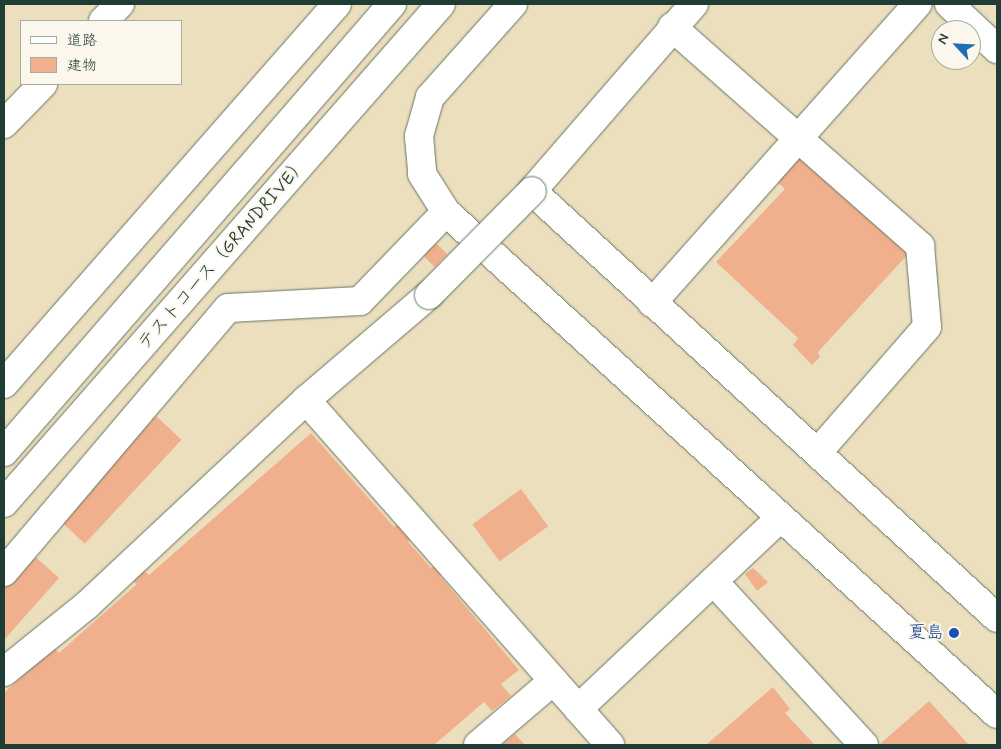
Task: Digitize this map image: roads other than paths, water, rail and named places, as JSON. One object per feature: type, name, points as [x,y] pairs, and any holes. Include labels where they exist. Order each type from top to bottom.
[{"type":"street","points":[[104,20],[120,4]]},
{"type":"street","points":[[4,384],[337,4]]},
{"type":"street","points":[[4,452],[392,4]]},
{"type":"street","name":"テストコース（GRANDRIVE）","points":[[4,503],[441,4]]},
{"type":"street","points":[[513,4],[430,97],[419,136],[422,174],[446,212],[996,710]]},
{"type":"street","points":[[4,672],[87,605],[306,400],[429,295],[532,191],[672,27],[694,4]]},
{"type":"street","points":[[652,302],[917,4]]},
{"type":"street","points":[[949,4],[997,49]]},
{"type":"street","points":[[672,27],[920,246],[927,327],[816,453]]},
{"type":"street","points":[[4,124],[42,85]]},
{"type":"street","points":[[532,191],[997,618]]},
{"type":"street","points":[[4,572],[228,308],[360,302],[446,212]]},
{"type":"street","points":[[306,400],[610,745]]},
{"type":"street","points":[[578,709],[715,583],[781,517]]},
{"type":"street","points":[[715,583],[864,745]]},
{"type":"street","points":[[478,745],[553,681]]},
{"type":"place","name":"夏島","points":[[954,633]]}]
